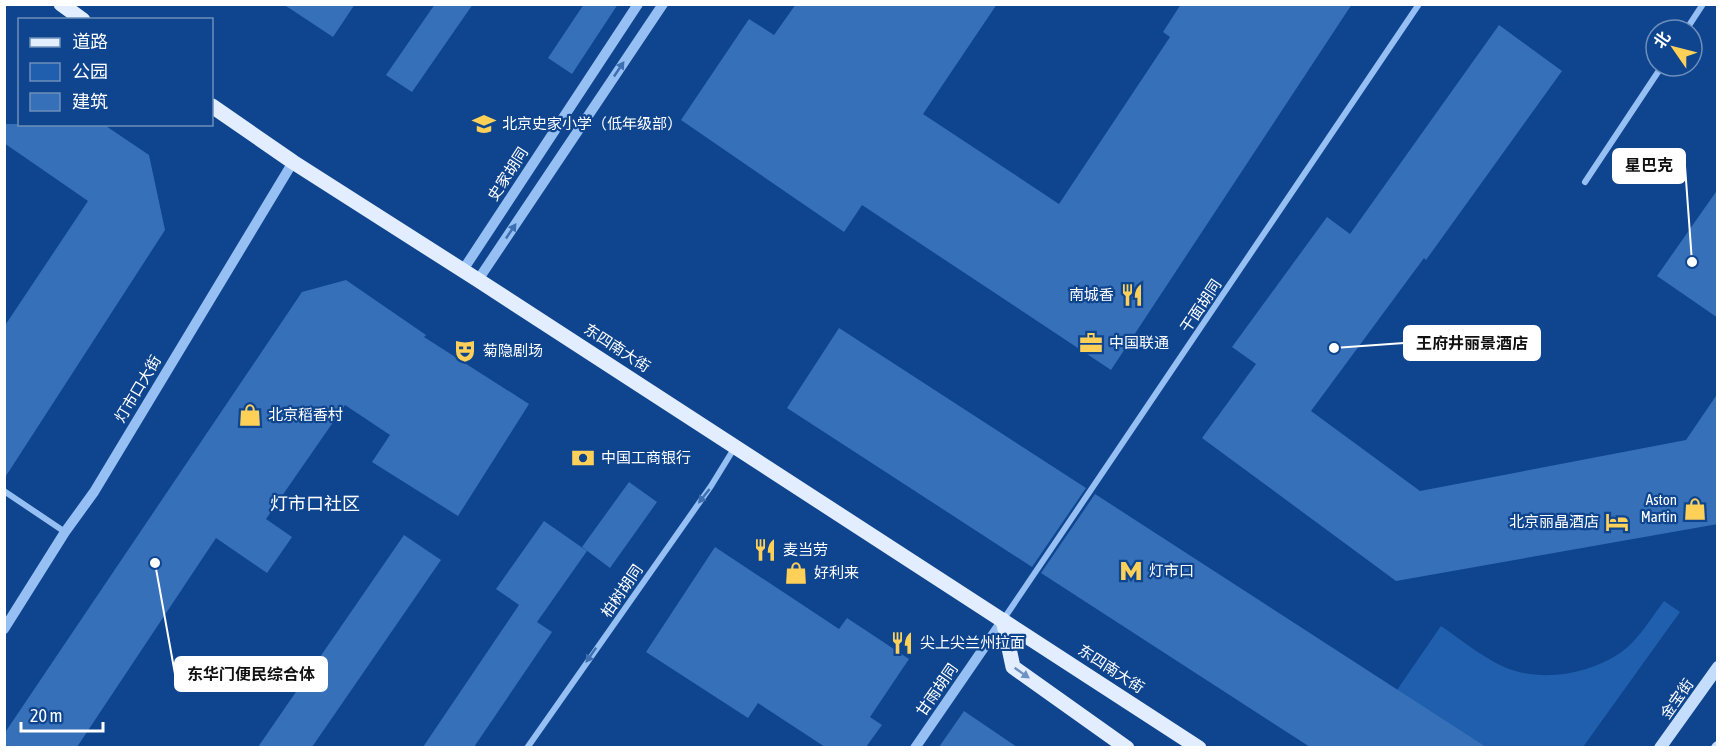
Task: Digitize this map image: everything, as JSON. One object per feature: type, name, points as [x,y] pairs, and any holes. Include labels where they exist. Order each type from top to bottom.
[{"type":"main road","points":[[61,4],[80,18]]},
{"type":"main road","name":"东四南大街","points":[[213,107],[293,162],[1199,747]]},
{"type":"main road","points":[[1003,620],[1013,667],[1127,747]]},
{"type":"main road","name":"金宝街","points":[[1660,747],[1718,667]]},
{"type":"street","name":"史家胡同","points":[[463,270],[638,4]]},
{"type":"street","points":[[478,280],[663,4]]},
{"type":"street","name":"干面胡同","points":[[1003,620],[1419,4]]},
{"type":"street","points":[[1694,18],[1703,4]]},
{"type":"street","points":[[1585,182],[1654,78]]},
{"type":"street","name":"灯市口大街","points":[[4,629],[65,532],[94,492],[293,162]]},
{"type":"street","name":"柏树胡同","points":[[527,747],[711,486],[735,447]]},
{"type":"street","points":[[4,491],[65,532]]},
{"type":"street","name":"甘雨胡同","points":[[915,747],[1003,620]]},
{"type":"green space","points":[[1664,601],[1680,612],[1583,747],[1357,748],[1441,626],[1502,666],[1531,674],[1562,674],[1593,667],[1620,653],[1638,636]]},
{"type":"building","points":[[283,4],[355,4],[333,37]]},
{"type":"building","points":[[435,4],[473,4],[412,92],[386,75]]},
{"type":"building","points":[[584,4],[618,4],[572,74],[548,58]]},
{"type":"building","points":[[796,4],[997,4],[923,114],[1059,204],[1170,37],[1163,32],[1181,4],[1352,4],[1111,370],[862,205],[844,232],[681,120],[749,19],[774,35]]},
{"type":"building","points":[[1499,25],[1562,71],[1426,260],[1424,258],[1311,411],[1420,491],[1686,440],[1718,393],[1718,524],[1396,581],[1202,438],[1256,364],[1232,347],[1327,217],[1350,234]]},
{"type":"building","points":[[4,124],[106,126],[149,155],[165,230],[4,479],[4,327],[88,201],[4,143]]},
{"type":"building","points":[[1718,189],[1718,318],[1657,276]]},
{"type":"building","points":[[346,280],[426,335],[424,337],[529,404],[458,516],[372,462],[390,435],[345,405],[266,519],[292,537],[267,573],[216,538],[77,747],[4,747],[4,734],[302,292]]},
{"type":"building","points":[[839,328],[1086,488],[1032,567],[787,408]]},
{"type":"building","points":[[629,482],[657,502],[610,568],[582,547]]},
{"type":"building","points":[[1095,494],[1486,747],[1310,747],[1041,573]]},
{"type":"building","points":[[544,521],[587,551],[537,622],[552,632],[474,747],[423,747],[519,605],[496,589]]},
{"type":"building","points":[[404,535],[441,560],[312,747],[258,747]]},
{"type":"building","points":[[715,547],[839,629],[847,618],[909,659],[870,717],[882,725],[866,747],[825,747],[758,703],[748,718],[646,652]]},
{"type":"building","points":[[964,711],[1017,747],[939,747]]},
{"type":"place","name":"北京史家小学（低年级部）","points":[[484,124]]},
{"type":"place","name":"星巴克","points":[[1692,262]]},
{"type":"place","name":"南城香","points":[[1132,295]]},
{"type":"place","name":"中国联通","points":[[1091,343]]},
{"type":"place","name":"王府井丽景酒店","points":[[1334,348]]},
{"type":"place","name":"菊隐剧场","points":[[465,351]]},
{"type":"place","name":"北京稻香村","points":[[250,415]]},
{"type":"place","name":"中国工商银行","points":[[583,458]]},
{"type":"place","name":"Aston Martin","points":[[1695,509]]},
{"type":"place","name":"北京丽晶酒店","points":[[1617,522]]},
{"type":"place","name":"麦当劳","points":[[765,550]]},
{"type":"place","name":"东华门便民综合体","points":[[155,563]]},
{"type":"place","name":"灯市口","points":[[1131,571]]},
{"type":"place","name":"好利来","points":[[796,573]]},
{"type":"place","name":"尖上尖兰州拉面","points":[[902,643]]},
{"type":"district","name":"灯市口社区","points":[[315,504]]}]
